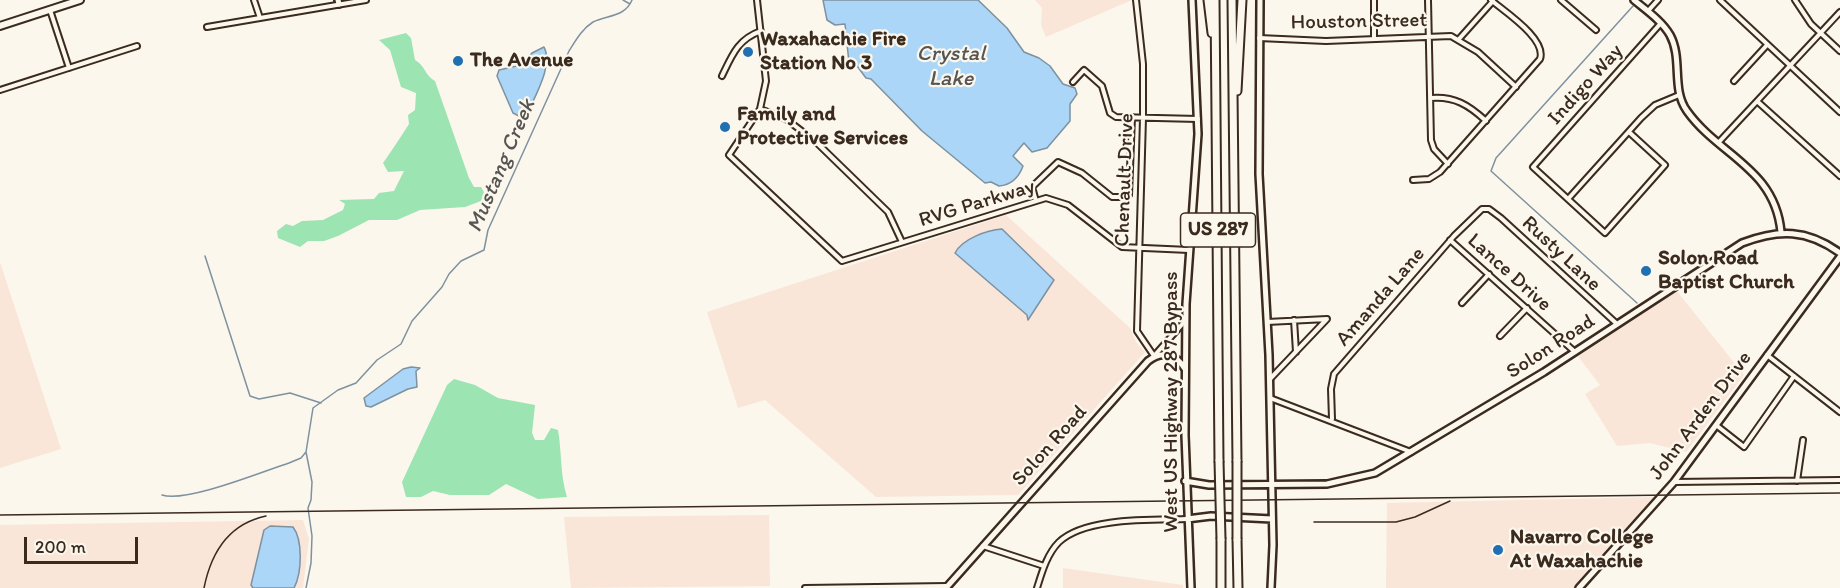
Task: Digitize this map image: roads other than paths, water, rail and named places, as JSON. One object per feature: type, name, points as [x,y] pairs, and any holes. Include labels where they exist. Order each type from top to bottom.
[{"type":"highway","points":[[1208,0],[1217,79]]},
{"type":"highway","name":"US 287","points":[[1215,0],[1221,588]]},
{"type":"highway","name":"US 287","points":[[1232,0],[1238,588]]},
{"type":"highway","points":[[1234,99],[1237,92],[1242,0]]},
{"type":"main road","points":[[0,26],[80,0]]},
{"type":"main road","name":"West US Highway 287 Bypass","points":[[1191,588],[1185,481],[1185,370],[1189,250],[1198,119],[1192,0]]},
{"type":"main road","points":[[1260,0],[1259,174],[1270,380],[1272,588]]},
{"type":"main road","points":[[1634,0],[1669,32],[1675,47],[1679,95],[1686,111],[1746,165],[1770,193],[1778,214],[1780,232]]},
{"type":"main road","name":"Solon Road","points":[[1185,481],[1209,485],[1272,485],[1328,484],[1362,478],[1412,452],[1575,352],[1742,243],[1780,232],[1811,236],[1840,255]]},
{"type":"main road","name":"John Arden Drive","points":[[1579,588],[1674,482],[1840,255]]},
{"type":"main road","points":[[1154,356],[1160,354],[1173,356],[1185,370]]},
{"type":"main road","name":"Solon Road","points":[[946,587],[1154,356]]},
{"type":"main road","points":[[1187,519],[1211,516],[1272,519]]},
{"type":"street","points":[[255,0],[260,18]]},
{"type":"street","points":[[207,27],[339,2],[366,0]]},
{"type":"street","points":[[757,0],[767,72],[760,109],[786,119],[816,142],[888,212],[902,242]]},
{"type":"street","name":"Chenault Drive","points":[[1136,0],[1143,64],[1137,331],[1154,356]]},
{"type":"street","points":[[1374,0],[1374,38]]},
{"type":"street","points":[[1428,0],[1431,140],[1434,149],[1449,164]]},
{"type":"street","points":[[1413,180],[1429,178],[1449,164],[1516,87],[1540,59],[1542,50],[1538,40],[1492,0],[1460,39],[1516,87]]},
{"type":"street","points":[[1561,0],[1596,30]]},
{"type":"street","points":[[1647,12],[1658,0]]},
{"type":"street","points":[[1720,0],[1790,68],[1840,112]]},
{"type":"street","points":[[1795,0],[1811,24],[1840,51]]},
{"type":"street","points":[[50,10],[69,68]]},
{"type":"street","points":[[1719,142],[1840,12]]},
{"type":"street","name":"Indigo Way","points":[[1568,199],[1533,167],[1661,23]]},
{"type":"street","points":[[722,76],[739,43],[745,37],[761,31]]},
{"type":"street","name":"Houston Street","points":[[1258,38],[1326,41],[1451,36],[1460,39]]},
{"type":"street","points":[[1734,81],[1767,45]]},
{"type":"street","points":[[0,90],[137,46]]},
{"type":"street","points":[[1073,82],[1084,70],[1102,86],[1110,113],[1116,117],[1198,119]]},
{"type":"street","points":[[1629,132],[1665,165],[1605,233],[1568,199],[1629,132],[1655,105],[1679,95]]},
{"type":"street","points":[[1431,98],[1454,99],[1471,107],[1486,121]]},
{"type":"street","points":[[1758,102],[1840,176]]},
{"type":"street","name":"RVG Parkway","points":[[760,109],[729,155],[842,261],[1046,198],[1068,205],[1122,247],[1189,250]]},
{"type":"street","points":[[1036,201],[1032,186],[1055,162],[1082,173],[1112,197],[1129,195],[1132,117]]},
{"type":"street","name":"Amanda Lane","points":[[1332,419],[1331,388],[1334,374],[1450,240],[1474,214],[1484,208]]},
{"type":"street","name":"Rusty Lane","points":[[1484,208],[1501,218],[1617,324]]},
{"type":"street","name":"Lance Drive","points":[[1450,240],[1575,352]]},
{"type":"street","points":[[1462,303],[1489,274]]},
{"type":"street","points":[[1500,336],[1527,308]]},
{"type":"street","points":[[1267,322],[1327,319],[1270,380]]},
{"type":"street","points":[[1294,320],[1296,352]]},
{"type":"street","points":[[1154,356],[1186,321]]},
{"type":"street","points":[[1767,355],[1840,412]]},
{"type":"street","points":[[1716,425],[1744,447],[1794,376]]},
{"type":"street","points":[[1269,398],[1332,419],[1412,452]]},
{"type":"street","points":[[1797,481],[1803,440]]},
{"type":"street","points":[[1674,482],[1840,480]]},
{"type":"street","points":[[1037,588],[1044,566],[1059,542],[1080,529],[1093,525],[1187,519]]},
{"type":"street","points":[[983,546],[1044,566]]},
{"type":"street","points":[[805,588],[946,587]]},
{"type":"water","name":"Crystal Lake","points":[[823,0],[978,0],[1007,28],[1024,52],[1039,58],[1050,66],[1063,84],[1075,88],[1077,94],[1070,104],[1070,121],[1047,148],[1032,152],[1024,143],[1013,156],[1023,166],[1011,182],[999,186],[991,182],[985,183],[922,131],[871,79],[866,78],[857,66],[849,63],[845,24],[835,25],[827,20]]},
{"type":"water","points":[[544,47],[547,63],[545,72],[527,115],[523,118],[513,113],[497,76],[499,70],[521,65],[532,53]]},
{"type":"water","points":[[1002,229],[1054,280],[1028,320],[1027,315],[955,253],[963,243],[975,236]]},
{"type":"water","points":[[420,368],[416,371],[417,387],[371,407],[366,406],[364,398],[403,369]]},
{"type":"water","points":[[270,526],[293,527],[296,533],[300,557],[299,574],[294,588],[253,588],[251,585],[264,530]]},
{"type":"waterway","name":"Mustang Creek","points":[[623,0],[630,4]]},
{"type":"waterway","name":"Mustang Creek","points":[[306,588],[311,563],[312,536],[308,508],[312,482],[306,452],[313,408],[338,390],[356,383],[377,360],[401,344],[412,321],[442,287],[449,274],[461,261],[484,250],[488,230],[569,51],[589,25],[621,13],[632,0]]},
{"type":"waterway","points":[[1633,6],[1496,158],[1491,171],[1637,303]]},
{"type":"waterway","points":[[205,256],[250,396],[259,399],[290,393],[321,403]]},
{"type":"waterway","points":[[162,495],[188,495],[205,491],[289,463],[301,458],[306,452]]},
{"type":"railway","points":[[0,515],[1840,493]]},
{"type":"railway","points":[[1314,522],[1396,522],[1415,517],[1450,501]]},
{"type":"railway","points":[[204,588],[211,563],[223,542],[241,526],[266,516]]},
{"type":"place","name":"Waxahachie Fire Station No 3","points":[[748,52]]},
{"type":"place","name":"The Avenue","points":[[458,61]]},
{"type":"place","name":"Family and Protective Services","points":[[725,127]]},
{"type":"place","name":"Solon Road Baptist Church","points":[[1646,271]]},
{"type":"place","name":"Navarro College At Waxahachie","points":[[1498,550]]}]
